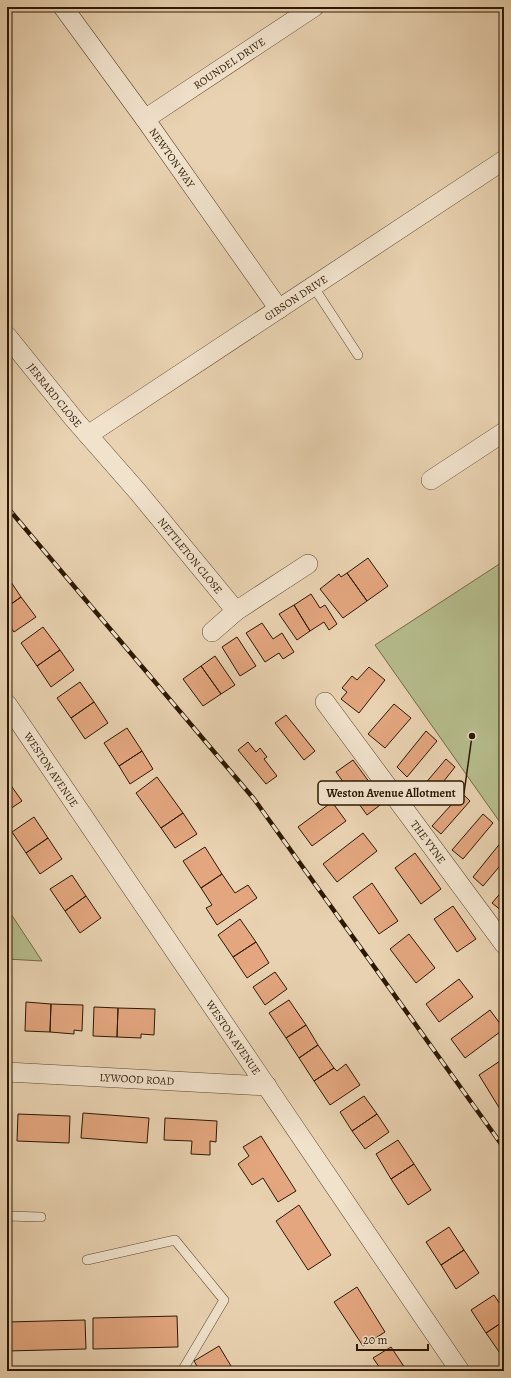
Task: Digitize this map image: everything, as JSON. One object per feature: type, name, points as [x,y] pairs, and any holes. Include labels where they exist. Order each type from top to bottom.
[{"type":"street","name":"NEWTON WAY","points":[[63,7],[145,119],[279,309]]},
{"type":"street","name":"ROUNDEL DRIVE","points":[[145,119],[314,7]]},
{"type":"street","name":"GIBSON DRIVE","points":[[88,435],[504,160]]},
{"type":"street","name":"JERRARD CLOSE","points":[[7,336],[88,435]]},
{"type":"street","points":[[431,480],[504,432]]},
{"type":"street","name":"NETTLETON CLOSE","points":[[88,435],[143,498],[236,611]]},
{"type":"street","points":[[212,632],[236,611],[308,564]]},
{"type":"street","name":"THE VYNE","points":[[325,702],[504,944]]},
{"type":"street","name":"WESTON AVENUE","points":[[7,704],[156,926],[267,1086],[460,1371]]},
{"type":"street","name":"LYWOOD ROAD","points":[[7,1072],[267,1086]]},
{"type":"lane","points":[[314,286],[358,355]]},
{"type":"lane","points":[[7,1216],[41,1217]]},
{"type":"lane","points":[[87,1260],[175,1240],[224,1300],[182,1371]]},
{"type":"green space","points":[[504,561],[504,828],[375,645]]},
{"type":"green space","points":[[7,908],[42,961],[7,959]]},
{"type":"building","points":[[368,558],[388,586],[367,601],[347,573]]},
{"type":"building","points":[[347,573],[367,601],[343,618],[320,589],[339,574],[341,577]]},
{"type":"building","points":[[7,576],[21,597],[7,607]]},
{"type":"building","points":[[311,594],[320,608],[325,605],[337,624],[329,630],[324,622],[310,631],[294,605]]},
{"type":"building","points":[[21,597],[36,617],[14,632],[7,622],[7,607]]},
{"type":"building","points":[[294,605],[310,631],[297,640],[279,614]]},
{"type":"building","points":[[262,623],[273,639],[282,633],[294,652],[283,659],[279,653],[265,662],[246,633]]},
{"type":"building","points":[[43,627],[60,650],[37,666],[21,643]]},
{"type":"building","points":[[237,637],[256,666],[240,676],[222,647]]},
{"type":"building","points":[[60,650],[74,670],[51,687],[37,666]]},
{"type":"building","points":[[215,656],[235,685],[221,694],[201,666]]},
{"type":"building","points":[[201,666],[221,694],[203,706],[183,679]]},
{"type":"building","points":[[369,667],[385,680],[359,713],[341,699],[347,692],[342,688],[352,676],[357,680]]},
{"type":"building","points":[[80,682],[94,702],[71,718],[57,698]]},
{"type":"building","points":[[94,702],[108,723],[85,739],[71,718]]},
{"type":"building","points":[[394,704],[411,718],[385,748],[368,734]]},
{"type":"building","points":[[286,715],[315,751],[304,760],[275,723]]},
{"type":"building","points":[[127,728],[142,751],[119,766],[104,743]]},
{"type":"building","points":[[426,731],[437,741],[407,777],[397,767]]},
{"type":"building","points":[[248,742],[256,752],[260,748],[267,757],[264,759],[277,776],[266,784],[238,750]]},
{"type":"building","points":[[142,751],[153,769],[130,784],[119,766]]},
{"type":"building","points":[[446,759],[455,767],[428,801],[418,792]]},
{"type":"building","points":[[353,760],[384,802],[367,815],[336,772]]},
{"type":"building","points":[[157,777],[183,813],[161,828],[136,793]]},
{"type":"building","points":[[7,780],[22,801],[7,811]]},
{"type":"building","points":[[462,793],[470,801],[441,834],[432,826]]},
{"type":"building","points":[[332,802],[346,821],[312,846],[298,827]]},
{"type":"building","points":[[183,813],[197,834],[175,848],[161,828]]},
{"type":"building","points":[[483,814],[493,823],[463,859],[452,850]]},
{"type":"building","points":[[34,817],[48,838],[26,853],[12,832]]},
{"type":"building","points":[[363,833],[377,851],[337,882],[323,864]]},
{"type":"building","points":[[48,838],[62,859],[40,874],[26,853]]},
{"type":"building","points":[[502,841],[504,842],[504,861],[483,886],[473,877]]},
{"type":"building","points":[[205,847],[222,874],[201,888],[183,861]]},
{"type":"building","points":[[415,853],[441,889],[421,904],[395,868]]},
{"type":"building","points":[[222,874],[235,893],[248,885],[257,898],[217,925],[206,908],[212,905],[201,888]]},
{"type":"building","points":[[72,875],[86,896],[65,911],[50,889]]},
{"type":"building","points":[[372,883],[398,921],[379,934],[353,897]]},
{"type":"building","points":[[504,889],[504,909],[502,911],[492,903]]},
{"type":"building","points":[[86,896],[101,918],[80,933],[65,911]]},
{"type":"building","points":[[453,906],[476,939],[457,952],[434,919]]},
{"type":"building","points":[[240,919],[256,942],[233,957],[218,935]]},
{"type":"building","points":[[409,934],[435,968],[416,983],[390,949]]},
{"type":"building","points":[[256,942],[269,963],[247,978],[233,957]]},
{"type":"building","points":[[275,972],[287,989],[265,1005],[253,987]]},
{"type":"building","points":[[459,979],[473,997],[439,1022],[426,1004]]},
{"type":"building","points":[[289,1000],[306,1025],[286,1038],[269,1013]]},
{"type":"building","points":[[26,1002],[51,1004],[50,1032],[25,1031]]},
{"type":"building","points":[[51,1004],[83,1005],[82,1031],[74,1030],[74,1034],[50,1032]]},
{"type":"building","points":[[94,1007],[118,1008],[117,1037],[93,1036]]},
{"type":"building","points":[[118,1008],[155,1009],[154,1035],[141,1034],[141,1038],[117,1037]]},
{"type":"building","points":[[490,1010],[504,1029],[465,1058],[451,1039]]},
{"type":"building","points":[[306,1025],[318,1045],[299,1058],[286,1038]]},
{"type":"building","points":[[318,1045],[334,1068],[314,1081],[299,1058]]},
{"type":"building","points":[[500,1061],[504,1068],[503,1114],[479,1075]]},
{"type":"building","points":[[346,1064],[360,1085],[330,1105],[314,1081],[334,1068],[337,1071]]},
{"type":"building","points":[[364,1096],[377,1114],[352,1131],[340,1112]]},
{"type":"building","points":[[83,1113],[149,1118],[147,1143],[81,1138]]},
{"type":"building","points":[[18,1114],[70,1116],[69,1143],[17,1141]]},
{"type":"building","points":[[377,1114],[389,1132],[365,1149],[352,1131]]},
{"type":"building","points":[[165,1118],[217,1121],[216,1142],[210,1141],[210,1155],[191,1154],[192,1141],[164,1140]]},
{"type":"building","points":[[261,1136],[296,1191],[278,1202],[263,1178],[252,1185],[238,1164],[249,1156],[243,1147]]},
{"type":"building","points":[[398,1140],[414,1164],[391,1179],[376,1154]]},
{"type":"building","points":[[414,1164],[431,1190],[408,1205],[391,1179]]},
{"type":"building","points":[[299,1205],[331,1255],[308,1270],[276,1221]]},
{"type":"building","points":[[449,1227],[464,1250],[441,1265],[426,1242]]},
{"type":"building","points":[[464,1250],[479,1273],[456,1289],[441,1265]]},
{"type":"building","points":[[357,1287],[385,1332],[363,1346],[334,1302]]},
{"type":"building","points":[[494,1295],[504,1310],[504,1321],[486,1333],[471,1310]]},
{"type":"building","points":[[177,1316],[178,1347],[93,1349],[93,1318]]},
{"type":"building","points":[[85,1320],[86,1349],[7,1351],[7,1322]]},
{"type":"building","points":[[504,1321],[504,1359],[486,1333]]},
{"type":"building","points":[[219,1346],[234,1371],[200,1371],[194,1361]]},
{"type":"building","points":[[391,1347],[407,1371],[382,1371],[373,1358]]},
{"type":"railway","points":[[7,507],[254,799],[504,1148]]},
{"type":"place","name":"Weston Avenue Allotment","points":[[472,736]]}]
